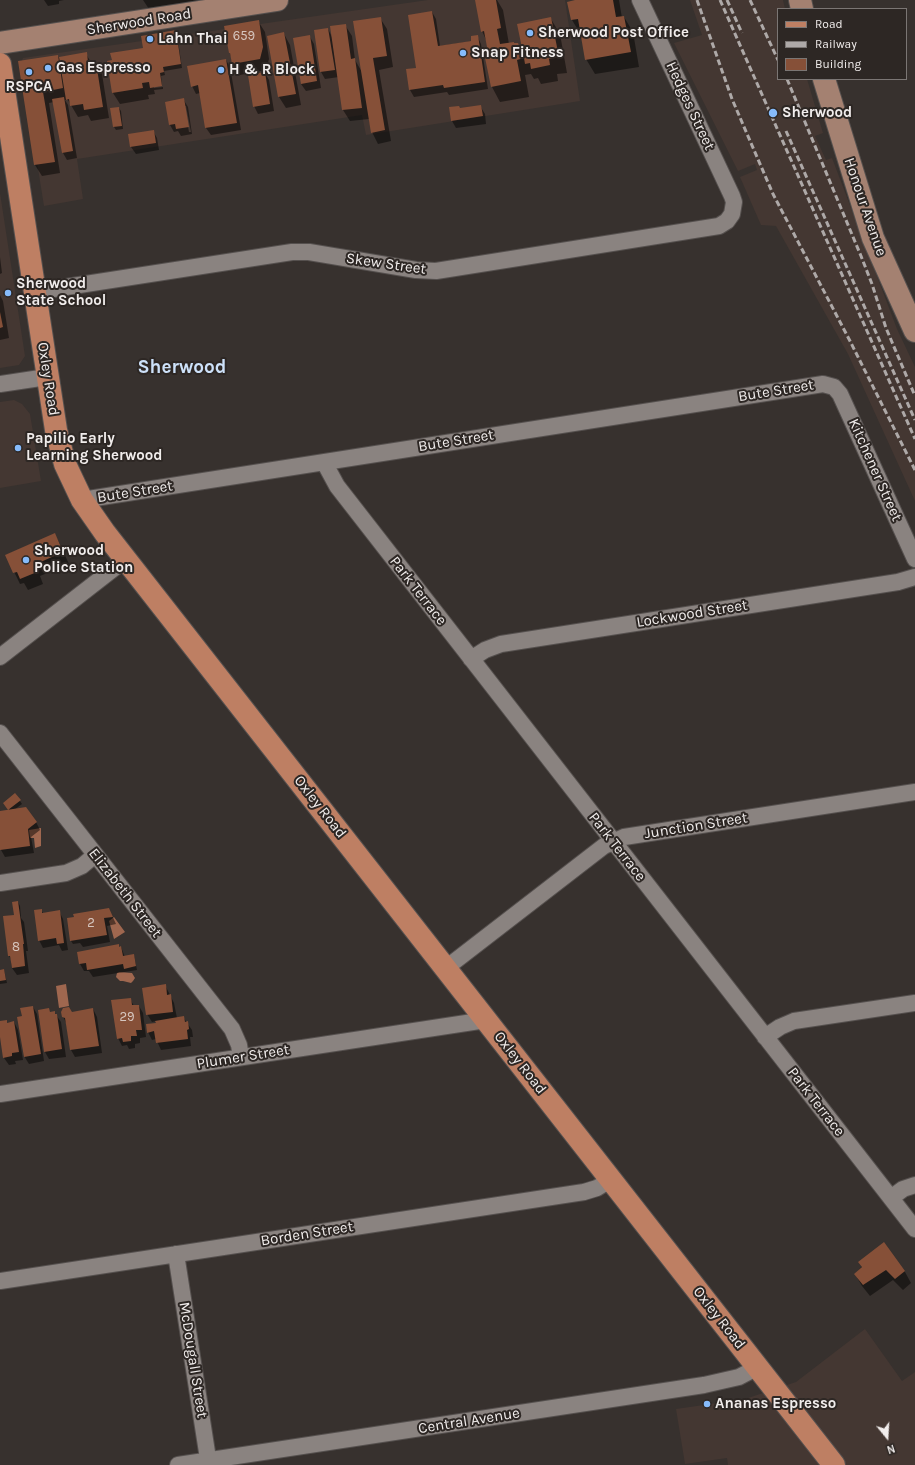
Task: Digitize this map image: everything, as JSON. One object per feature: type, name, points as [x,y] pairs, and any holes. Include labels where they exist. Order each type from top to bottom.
[{"type":"main road","name":"Oxley Road","points":[[0,64],[47,377],[62,453],[70,475],[82,500],[96,520],[610,1180],[834,1465]]},
{"type":"street","name":"Sherwood Road","points":[[0,43],[247,2],[277,0]]},
{"type":"street","name":"Hedges Street","points":[[640,0],[730,190],[734,202],[732,214]]},
{"type":"street","name":"Honour Avenue","points":[[824,80],[873,238],[915,332]]},
{"type":"street","name":"Skew Street","points":[[34,292],[292,252],[309,252],[416,270],[443,270],[714,228],[724,224],[732,214]]},
{"type":"street","points":[[0,384],[47,377]]},
{"type":"street","name":"Bute Street","points":[[82,500],[806,386],[823,384],[829,385]]},
{"type":"street","name":"Kitchener Street","points":[[829,385],[838,390],[844,400],[915,559]]},
{"type":"street","name":"Park Terrace","points":[[324,462],[337,486],[915,1229]]},
{"type":"street","points":[[0,657],[126,558]]},
{"type":"street","name":"Lockwood Street","points":[[471,659],[485,650],[500,644],[898,582],[915,576]]},
{"type":"street","name":"Elizabeth Street","points":[[0,733],[232,1030],[239,1045],[242,1057]]},
{"type":"street","name":"Junction Street","points":[[446,968],[604,846],[624,838],[915,792]]},
{"type":"street","points":[[0,883],[66,873],[82,866],[95,855]]},
{"type":"street","points":[[765,1037],[780,1027],[794,1022],[915,1003]]},
{"type":"street","name":"Plumer Street","points":[[0,1094],[486,1020]]},
{"type":"street","name":"Borden Street","points":[[0,1281],[584,1192],[598,1188],[610,1180]]},
{"type":"street","points":[[891,1198],[904,1189],[915,1185]]},
{"type":"street","name":"McDougall Street","points":[[176,1254],[209,1463]]},
{"type":"street","name":"Central Avenue","points":[[178,1465],[209,1463],[704,1385],[739,1377],[758,1367]]},
{"type":"shaded area","points":[[428,0],[565,0],[580,101],[366,135],[362,115],[77,159],[83,199],[44,206],[21,63],[23,58]]},
{"type":"shaded area","points":[[690,0],[783,0],[785,8],[777,8],[777,80],[807,80],[823,133],[815,136],[826,160],[832,158],[897,329],[915,367],[915,501],[848,354],[776,226],[761,225],[740,177],[757,170],[755,164],[738,171],[674,43],[702,35]]},
{"type":"shaded area","name":"Sherwood State School","points":[[0,193],[25,356],[19,365],[0,368]]},
{"type":"shaded area","name":"Papilio Early Learning Sherwood","points":[[14,400],[22,404],[30,414],[41,481],[0,488],[0,402]]},
{"type":"shaded area","points":[[41,828],[41,846],[35,848],[34,838],[30,838],[29,830]]},
{"type":"shaded area","points":[[114,917],[125,932],[114,939],[109,921]]},
{"type":"shaded area","points":[[117,973],[132,973],[135,978],[131,983],[120,981],[116,977]]},
{"type":"shaded area","points":[[66,984],[69,1006],[59,1008],[56,986]]},
{"type":"shaded area","points":[[865,1329],[902,1381],[915,1372],[915,1465],[728,1465],[727,1458],[685,1464],[676,1409],[745,1399],[796,1382]]},
{"type":"building","points":[[475,0],[496,0],[501,28],[497,29],[500,44],[514,42],[518,43],[520,48],[522,48],[517,24],[551,17],[559,57],[549,59],[550,65],[531,69],[530,63],[525,64],[524,58],[517,60],[521,81],[491,87],[483,48],[487,47],[484,31],[481,32]]},
{"type":"building","points":[[575,0],[613,0],[616,17],[624,16],[631,52],[585,60],[578,19],[571,20],[567,2]]},
{"type":"building","points":[[432,11],[438,46],[471,41],[471,36],[478,35],[485,82],[444,88],[443,85],[409,90],[406,69],[416,68],[408,15]]},
{"type":"building","points":[[381,17],[387,56],[373,58],[385,130],[371,133],[353,21]]},
{"type":"building","points":[[259,20],[263,47],[260,59],[232,64],[224,26]]},
{"type":"building","points":[[346,24],[351,59],[355,58],[362,108],[342,110],[330,26]]},
{"type":"building","points":[[328,28],[335,70],[320,72],[314,30]]},
{"type":"building","points":[[176,30],[181,64],[163,67],[164,72],[160,73],[162,86],[150,88],[149,82],[142,83],[143,88],[112,93],[107,61],[112,60],[110,53],[143,48],[141,36]]},
{"type":"building","points":[[284,32],[296,94],[278,97],[267,36]]},
{"type":"building","points":[[310,35],[317,81],[301,84],[293,38]]},
{"type":"building","points":[[87,52],[88,63],[96,62],[103,107],[84,110],[83,104],[70,106],[69,99],[66,100],[59,57]]},
{"type":"building","points":[[58,55],[63,88],[43,92],[55,162],[34,165],[18,61]]},
{"type":"building","points":[[226,59],[237,123],[205,128],[198,85],[191,87],[187,66]]},
{"type":"building","points":[[265,72],[270,104],[253,107],[248,75]]},
{"type":"building","points":[[64,97],[73,151],[62,153],[52,99]]},
{"type":"building","points":[[184,98],[189,127],[176,129],[175,124],[169,125],[165,102]]},
{"type":"building","points":[[481,105],[483,116],[451,121],[449,107],[459,106],[460,108]]},
{"type":"building","points":[[119,107],[122,126],[113,127],[110,108]]},
{"type":"building","points":[[154,130],[156,143],[130,147],[128,134]]},
{"type":"building","points":[[0,312],[3,327],[0,328]]},
{"type":"building","name":"Sherwood Police Station","points":[[55,533],[63,552],[34,565],[37,572],[20,579],[17,572],[13,573],[5,555]]},
{"type":"building","points":[[15,793],[21,800],[8,810],[3,803]]},
{"type":"building","points":[[26,807],[37,822],[28,829],[30,846],[0,850],[0,811]]},
{"type":"building","points":[[18,901],[24,944],[25,966],[12,968],[10,956],[8,956],[3,916],[14,915],[12,902]]},
{"type":"building","points":[[109,908],[113,917],[104,918],[107,935],[70,941],[67,918],[74,917],[73,914]]},
{"type":"building","points":[[42,909],[42,913],[60,910],[64,943],[57,944],[56,938],[38,941],[34,910]]},
{"type":"building","points":[[119,944],[119,947],[121,946],[123,956],[134,954],[136,966],[124,969],[123,964],[87,970],[86,963],[79,964],[77,952]]},
{"type":"building","points":[[4,969],[6,980],[0,981],[0,970]]},
{"type":"building","points":[[166,984],[167,995],[171,994],[173,1012],[146,1015],[142,988]]},
{"type":"building","points":[[131,998],[132,1005],[139,1005],[142,1030],[136,1030],[137,1036],[131,1036],[131,1041],[123,1042],[122,1038],[117,1039],[111,1000]]},
{"type":"building","points":[[33,1006],[41,1054],[24,1057],[17,1017],[22,1016],[20,1008]]},
{"type":"building","points":[[69,1007],[72,1012],[93,1008],[99,1046],[70,1050],[65,1018],[62,1017],[61,1012],[63,1008]]},
{"type":"building","points":[[49,1008],[50,1012],[55,1011],[55,1014],[57,1014],[62,1049],[44,1052],[38,1010]]},
{"type":"building","points":[[184,1016],[185,1022],[188,1021],[188,1039],[156,1043],[154,1031],[147,1033],[146,1024]]},
{"type":"building","points":[[7,1020],[7,1023],[14,1021],[19,1052],[12,1053],[12,1056],[3,1058],[0,1037],[0,1021]]},
{"type":"building","points":[[884,1242],[905,1271],[895,1279],[886,1270],[863,1285],[854,1274],[862,1267],[858,1262]]},
{"type":"railway","points":[[697,0],[732,99],[773,194],[850,341],[915,470]]},
{"type":"railway","points":[[720,0],[915,439]]},
{"type":"railway","points":[[727,0],[742,33]]},
{"type":"railway","points":[[750,0],[777,58]]},
{"type":"railway","points":[[787,80],[861,256],[872,284],[886,328],[915,396]]},
{"type":"railway","points":[[786,131],[915,420]]},
{"type":"place","name":"Sherwood Post Office","points":[[530,33]]},
{"type":"place","name":"Lahn Thai","points":[[150,39]]},
{"type":"place","name":"Snap Fitness","points":[[463,53]]},
{"type":"place","name":"Gas Espresso","points":[[48,68]]},
{"type":"place","name":"H & R Block","points":[[221,70]]},
{"type":"place","name":"RSPCA","points":[[29,72]]},
{"type":"place","name":"Sherwood","points":[[773,113]]},
{"type":"place","name":"Sherwood State School","points":[[8,293]]},
{"type":"place","name":"Papilio Early Learning Sherwood","points":[[18,448]]},
{"type":"place","name":"Sherwood Police Station","points":[[26,560]]},
{"type":"place","name":"Ananas Espresso","points":[[707,1404]]},
{"type":"district","name":"Sherwood","points":[[182,368]]}]
